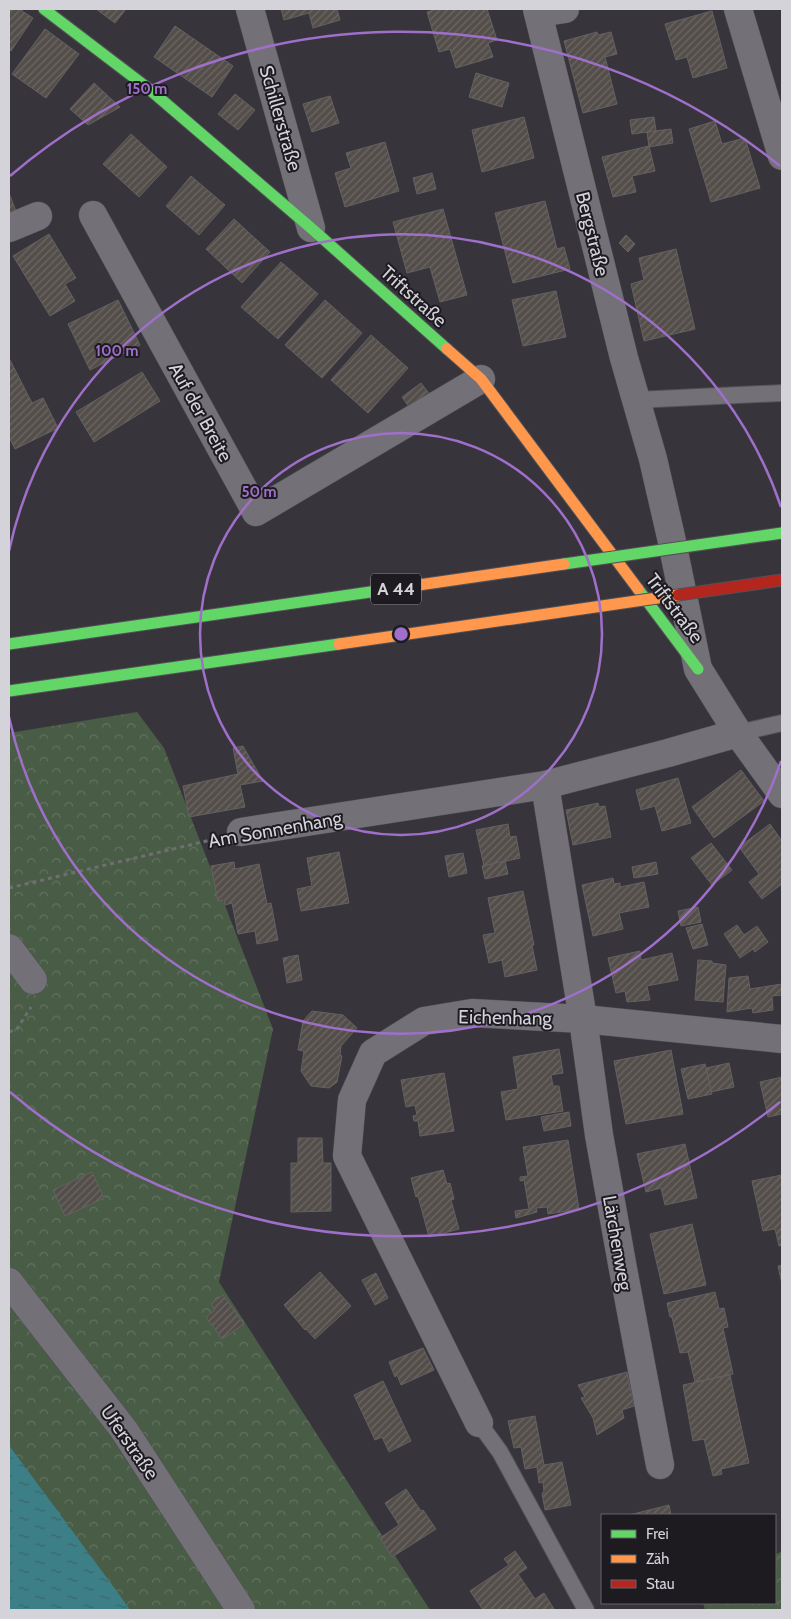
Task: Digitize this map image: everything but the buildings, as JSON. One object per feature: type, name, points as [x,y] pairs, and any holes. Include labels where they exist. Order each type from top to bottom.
[{"type":"main road","name":"Triftstraße","points":[[44,9],[149,88],[311,228],[481,380],[698,669]]},
{"type":"main road","name":"A 44","points":[[9,644],[782,533]]},
{"type":"main road","name":"A 44","points":[[9,691],[782,580]]},
{"type":"street","name":"Schillerstraße","points":[[250,9],[311,228]]},
{"type":"street","points":[[537,11],[565,9]]},
{"type":"street","points":[[738,9],[782,156]]},
{"type":"street","name":"Bergstraße","points":[[537,11],[624,358],[653,459],[698,669]]},
{"type":"street","name":"Auf der Breite","points":[[93,215],[256,512],[481,380]]},
{"type":"street","points":[[9,228],[38,216]]},
{"type":"street","points":[[612,553],[671,538]]},
{"type":"street","points":[[698,669],[738,733],[782,794]]},
{"type":"street","name":"Am Sonnenhang","points":[[241,832],[545,785],[668,754],[738,733]]},
{"type":"street","points":[[545,785],[583,1019]]},
{"type":"street","points":[[9,948],[33,980]]},
{"type":"street","name":"Eichenhang","points":[[479,1423],[346,1156],[352,1100],[373,1053],[424,1021],[472,1013],[583,1019],[782,1040]]},
{"type":"street","name":"Lärchenweg","points":[[583,1019],[608,1183],[660,1465]]},
{"type":"street","name":"Uferstraße","points":[[9,1282],[124,1430],[241,1610]]},
{"type":"lane","points":[[636,400],[782,393]]},
{"type":"lane","points":[[738,733],[782,722]]},
{"type":"lane","points":[[479,1423],[500,1452],[586,1610]]},
{"type":"path","name":"Am Sonnenhang","points":[[9,888],[241,832]]},
{"type":"path","points":[[9,1032],[17,1029],[32,1006],[33,980]]},
{"type":"green space","points":[[137,712],[164,748],[273,1029],[219,1282],[430,1610],[128,1610],[9,1445],[9,733]]},
{"type":"green space","points":[[782,1551],[782,1610],[705,1610],[703,1604],[776,1604],[776,1554]]},
{"type":"water","points":[[9,1445],[121,1597],[130,1610],[9,1610]]},
{"type":"traffic: fast","points":[[44,9],[149,89],[311,228],[447,349]]},
{"type":"traffic: fast","points":[[564,564],[782,533]]},
{"type":"traffic: fast","points":[[9,644],[405,587]]},
{"type":"traffic: fast","points":[[638,589],[698,669]]},
{"type":"traffic: fast","points":[[9,691],[339,644]]},
{"type":"traffic: slow","points":[[447,349],[481,379],[638,589]]},
{"type":"traffic: slow","points":[[405,587],[564,564]]},
{"type":"traffic: slow","points":[[339,644],[678,595]]},
{"type":"traffic: jam","points":[[678,595],[782,580]]}]
